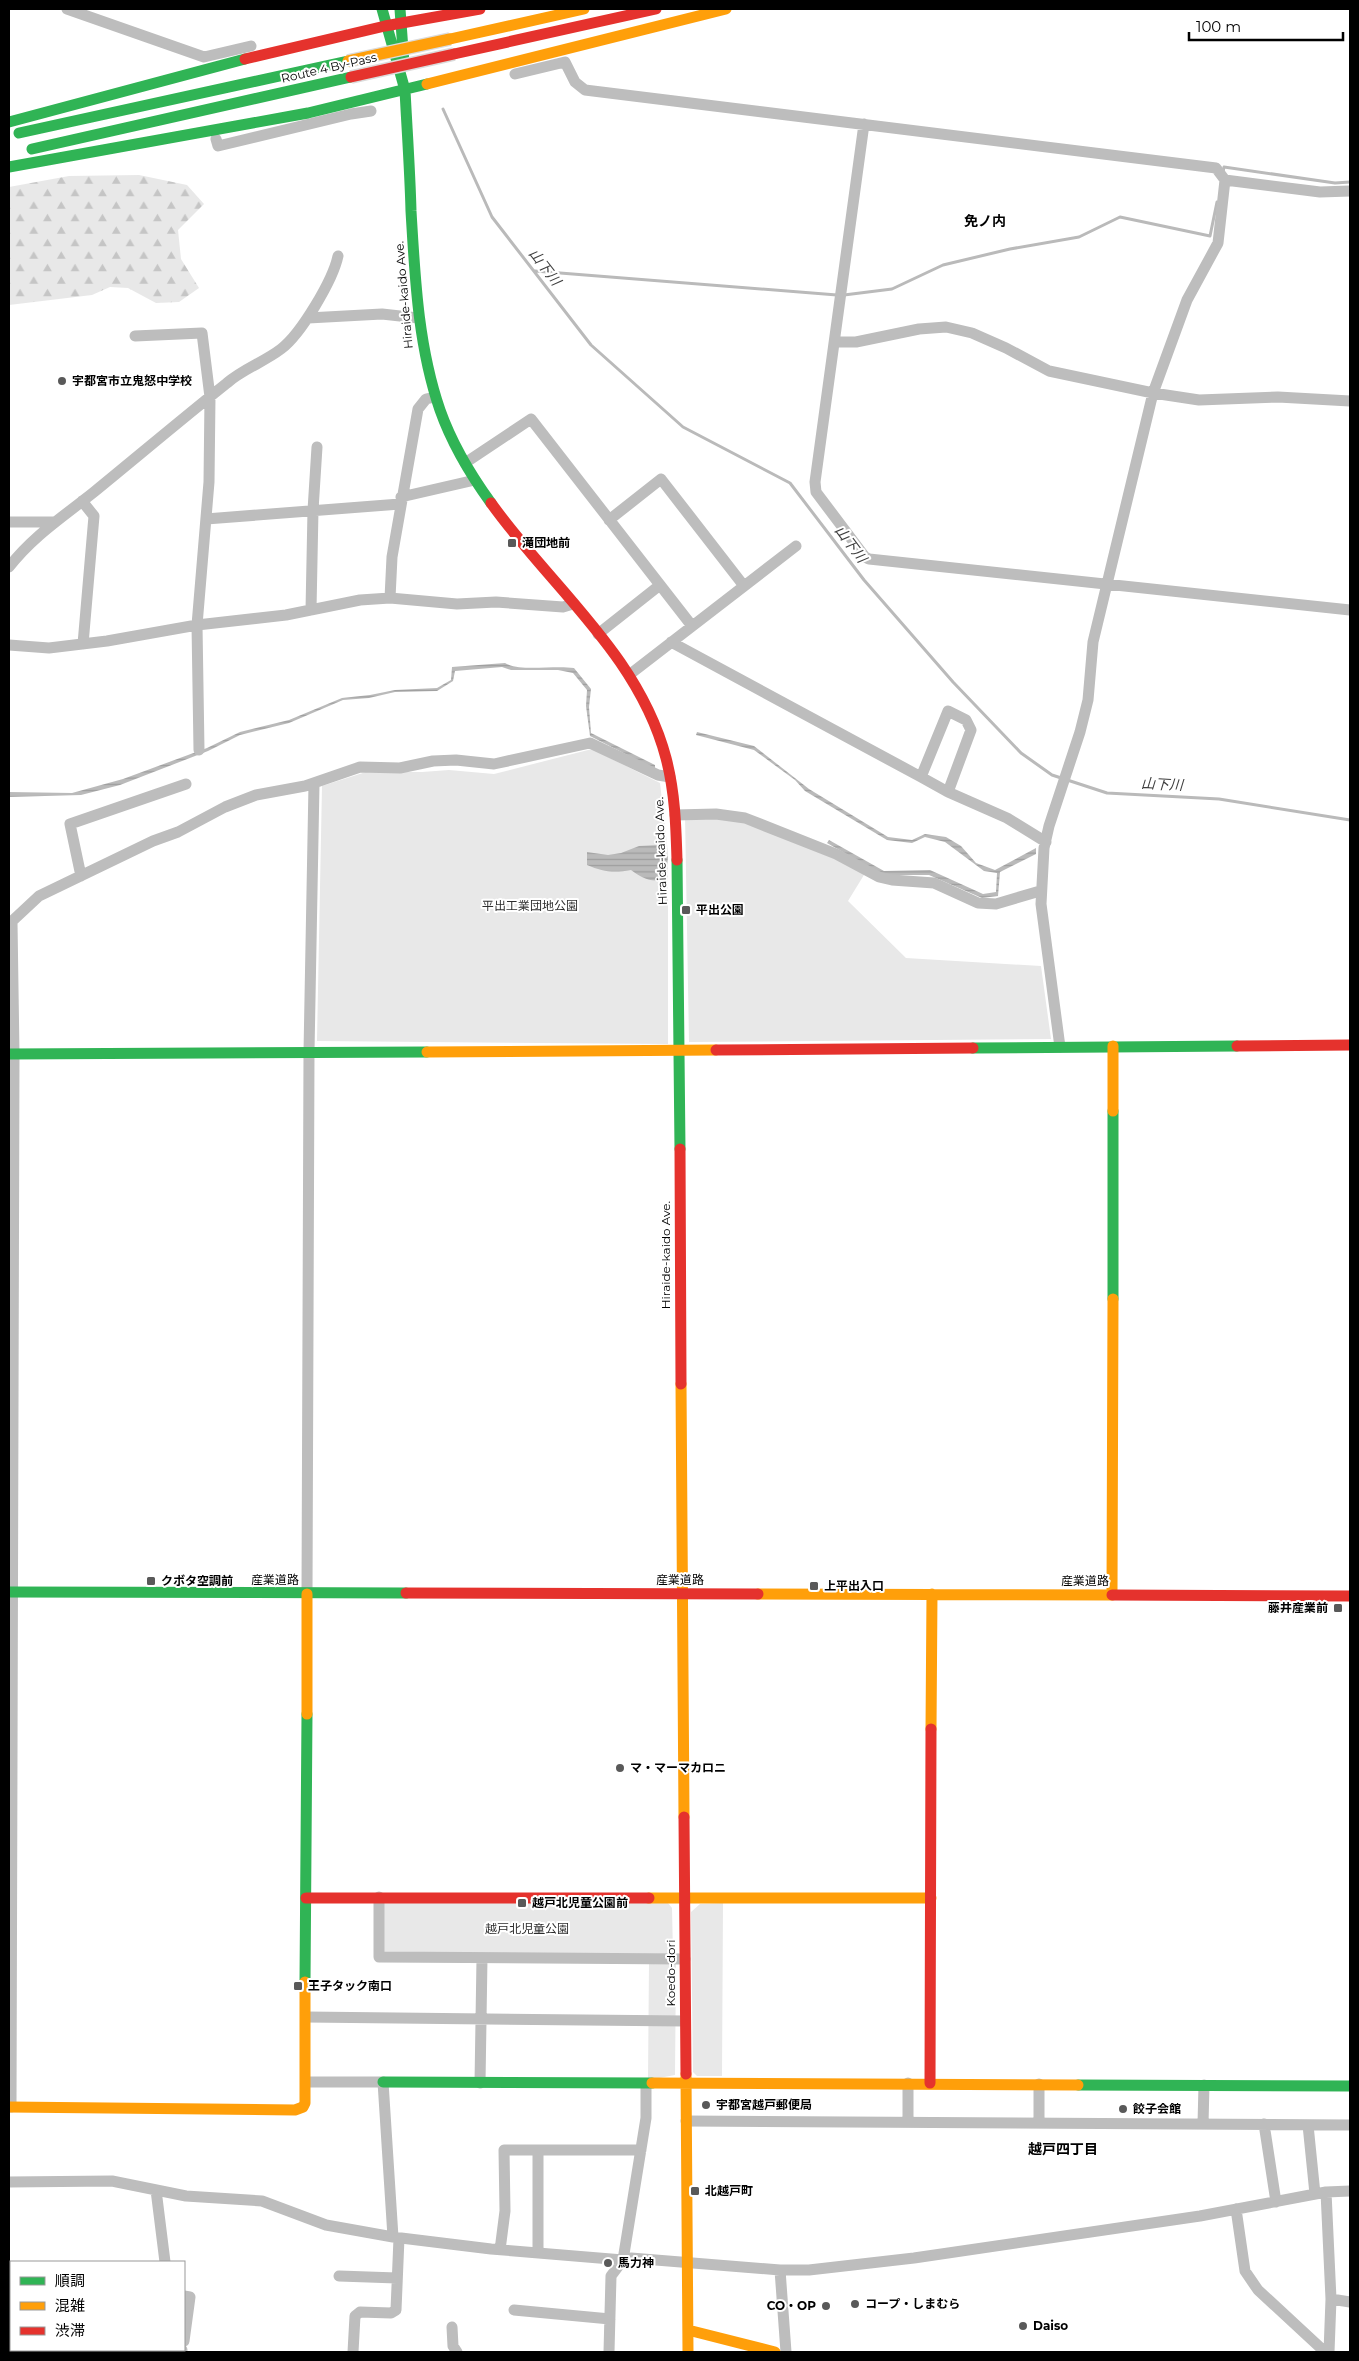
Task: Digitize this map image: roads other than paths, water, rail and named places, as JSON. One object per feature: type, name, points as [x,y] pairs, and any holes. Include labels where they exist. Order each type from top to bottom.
[{"type":"main road","points":[[382,9],[386,26],[410,89]]},
{"type":"main road","points":[[400,9],[410,89]]},
{"type":"main road","points":[[9,122],[270,52],[386,26],[480,9]]},
{"type":"main road","name":"Route 4 By-Pass","points":[[9,135],[584,9]]},
{"type":"main road","name":"Route 4 By-Pass","points":[[18,152],[656,9]]},
{"type":"main road","points":[[9,167],[308,113],[726,9]]},
{"type":"main road","name":"Hiraide-kaido Ave.","points":[[410,89],[418,318],[423,351],[435,397],[465,463],[475,480],[629,675],[644,702],[660,738],[670,776],[675,815],[683,1594]]},
{"type":"main road","points":[[11,1054],[678,1049],[915,1050],[1113,1046],[1350,1045]]},
{"type":"main road","points":[[1112,1595],[1113,1046]]},
{"type":"main road","name":"産業道路","points":[[10,1592],[1350,1596]]},
{"type":"main road","points":[[10,2107],[295,2110],[300,2109],[305,2103],[307,1594]]},
{"type":"main road","name":"Koedo-dori","points":[[683,1594],[688,2352]]},
{"type":"main road","points":[[930,2083],[932,1594]]},
{"type":"main road","points":[[306,1898],[931,1898]]},
{"type":"main road","points":[[384,2082],[646,2084],[686,2084],[692,2082],[908,2082],[1350,2086]]},
{"type":"main road","points":[[688,2330],[775,2352]]},
{"type":"street","points":[[67,9],[197,61],[204,57],[355,24]]},
{"type":"street","points":[[410,89],[425,95],[565,62],[575,82],[585,90],[1216,168],[1225,180],[1218,243],[1188,300],[1153,393],[1093,642],[1088,700],[1046,842],[1040,891],[1060,1047]]},
{"type":"street","points":[[216,139],[218,146],[351,114],[371,111]]},
{"type":"street","points":[[864,124],[815,482],[816,492],[865,557],[869,559],[1350,610]]},
{"type":"street","points":[[1225,180],[1320,192],[1350,191]]},
{"type":"street","points":[[9,567],[24,548],[53,522],[82,501],[244,370],[281,349],[308,318],[336,267],[338,256]]},
{"type":"street","points":[[308,318],[382,314],[418,318]]},
{"type":"street","points":[[835,342],[856,342],[919,329],[946,327],[972,333],[1006,348],[1049,371],[1153,393],[1199,400],[1278,397],[1350,401]]},
{"type":"street","points":[[135,336],[202,333],[210,397],[209,482],[197,625],[199,750]]},
{"type":"street","points":[[390,598],[392,557],[400,500],[418,408],[426,399],[435,397]]},
{"type":"street","points":[[465,463],[531,419],[692,626]]},
{"type":"street","points":[[311,610],[312,510],[317,447]]},
{"type":"street","points":[[609,520],[661,479],[744,586]]},
{"type":"street","points":[[206,518],[312,510],[400,500],[475,480]]},
{"type":"street","points":[[82,501],[94,516],[83,644]]},
{"type":"street","points":[[9,522],[53,522]]},
{"type":"street","points":[[629,675],[796,546]]},
{"type":"street","points":[[598,634],[660,585]]},
{"type":"street","points":[[9,645],[50,648],[83,644],[197,625],[286,615],[360,600],[390,598],[457,604],[496,602],[558,607],[573,604]]},
{"type":"street","points":[[672,642],[948,792],[1007,818],[1046,842]]},
{"type":"street","points":[[921,777],[948,711],[966,720],[971,730],[948,792]]},
{"type":"street","points":[[10,2107],[10,923],[39,896],[153,841],[178,832],[225,807],[256,795],[314,784],[360,767],[400,768],[433,761],[456,760],[494,764],[590,743],[658,775],[670,776]]},
{"type":"street","points":[[81,876],[70,824],[186,784]]},
{"type":"street","points":[[307,1594],[309,1052],[314,784]]},
{"type":"street","points":[[675,815],[716,814],[745,818],[836,854],[879,877],[892,880],[934,883],[978,903],[996,904],[1040,891]]},
{"type":"street","points":[[379,1897],[379,1957],[685,1959]]},
{"type":"street","points":[[480,2083],[482,1958]]},
{"type":"street","points":[[306,2017],[685,2021]]},
{"type":"street","points":[[306,2082],[384,2082],[396,2237],[396,2310],[391,2313],[360,2312],[355,2316],[353,2352]]},
{"type":"street","points":[[908,2082],[908,2122]]},
{"type":"street","points":[[609,2352],[611,2276],[623,2260],[646,2118],[646,2084]]},
{"type":"street","points":[[1039,2084],[1039,2123]]},
{"type":"street","points":[[1203,2124],[1204,2085]]},
{"type":"street","points":[[686,2121],[1350,2125]]},
{"type":"street","points":[[1264,2124],[1276,2202]]},
{"type":"street","points":[[1308,2124],[1320,2194],[1331,2299],[1327,2352]]},
{"type":"street","points":[[500,2250],[505,2211],[504,2150],[641,2150]]},
{"type":"street","points":[[538,2150],[538,2253]]},
{"type":"street","points":[[9,2182],[112,2181],[186,2196],[262,2201],[326,2225],[396,2237],[500,2250],[780,2270],[809,2270],[914,2258],[1236,2209],[1320,2194],[1350,2191]]},
{"type":"street","points":[[156,2190],[165,2261]]},
{"type":"street","points":[[1236,2209],[1245,2271],[1258,2290],[1327,2352]]},
{"type":"street","points":[[780,2270],[786,2352]]},
{"type":"street","points":[[339,2276],[397,2278]]},
{"type":"street","points":[[185,2296],[190,2297],[185,2334]]},
{"type":"street","points":[[1331,2299],[1350,2302]]},
{"type":"street","points":[[514,2310],[610,2319]]},
{"type":"street","points":[[452,2327],[453,2346],[457,2352]]},
{"type":"waterway","name":"山下川","points":[[443,109],[492,217],[591,345],[683,427],[790,483],[864,580],[953,682],[1021,753],[1052,775],[1107,793],[1219,799],[1350,820]]},
{"type":"waterway","points":[[1223,172],[1224,167],[1335,183],[1350,182]]},
{"type":"waterway","points":[[844,295],[892,289],[943,265],[1010,249],[1079,237],[1120,217],[1210,236],[1217,202]]},
{"type":"waterway","points":[[535,271],[837,295]]},
{"type":"place","name":"宇都宮市立鬼怒中学校","points":[[62,381]]},
{"type":"place","name":"滝団地前","points":[[512,543]]},
{"type":"place","name":"平出公園","points":[[686,910]]},
{"type":"place","name":"クボタ空調前","points":[[151,1581]]},
{"type":"place","name":"上平出入口","points":[[814,1586]]},
{"type":"place","name":"藤井産業前","points":[[1338,1608]]},
{"type":"place","name":"マ・マーマカロニ","points":[[620,1768]]},
{"type":"place","name":"越戸北児童公園前","points":[[522,1903]]},
{"type":"place","name":"王子タック南口","points":[[298,1986]]},
{"type":"place","name":"宇都宮越戸郵便局","points":[[706,2105]]},
{"type":"place","name":"餃子会館","points":[[1123,2109]]},
{"type":"place","name":"北越戸町","points":[[695,2191]]},
{"type":"place","name":"馬力神","points":[[608,2263]]},
{"type":"place","name":"コープ・しまむら","points":[[855,2304]]},
{"type":"place","name":"CO・OP","points":[[826,2306]]},
{"type":"place","name":"Daiso","points":[[1023,2326]]},
{"type":"district","name":"免ノ内","points":[[985,221]]},
{"type":"district","name":"越戸四丁目","points":[[1063,2149]]},
{"type":"park label","name":"平出工業団地公園","points":[[530,906]]},
{"type":"park label","name":"越戸北児童公園","points":[[527,1929]]}]
